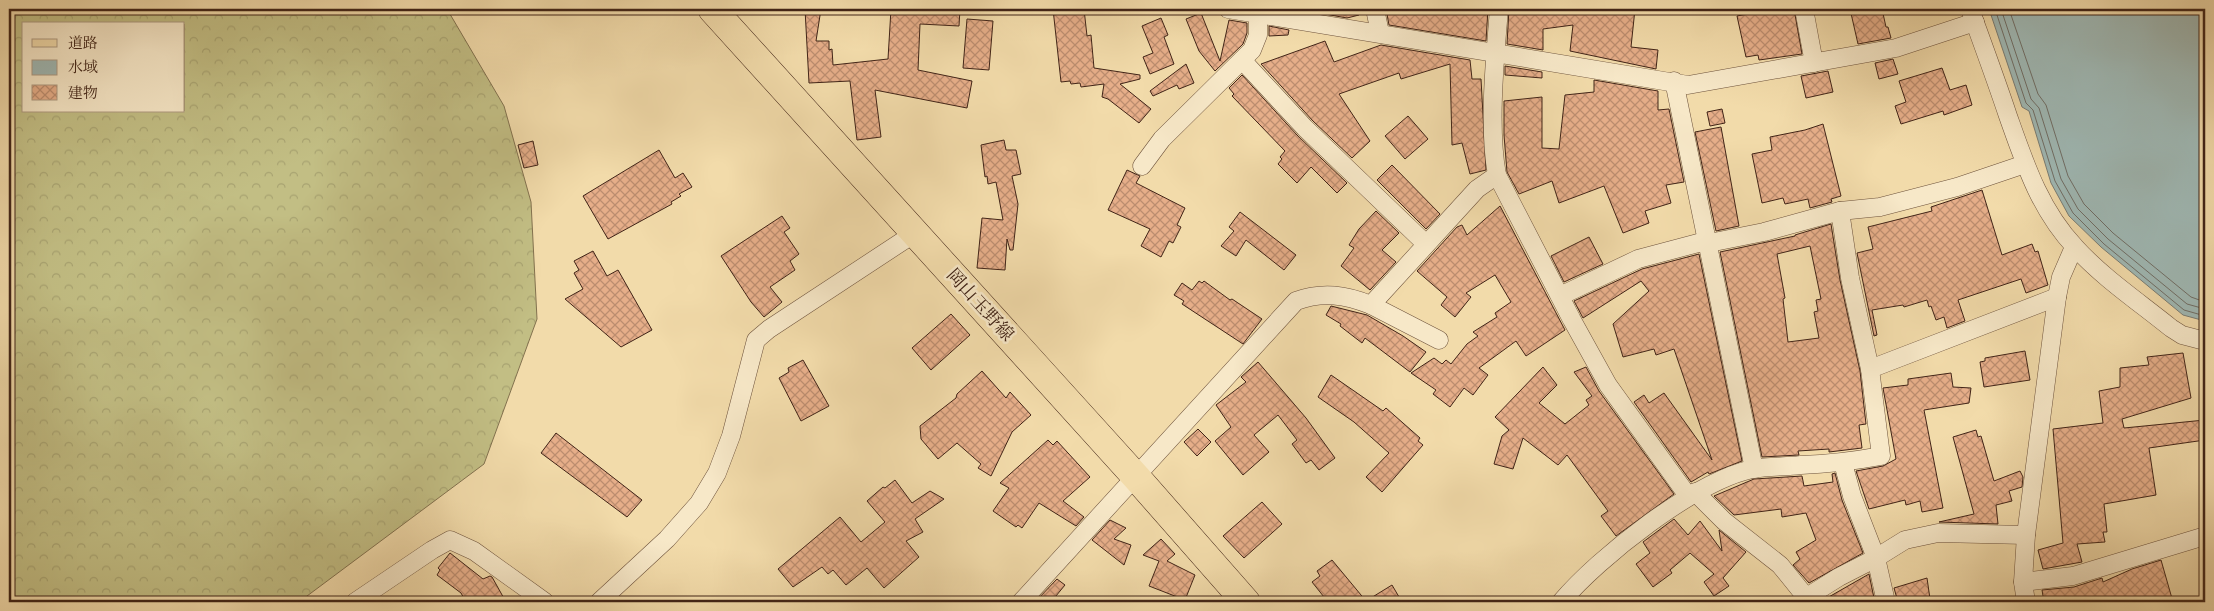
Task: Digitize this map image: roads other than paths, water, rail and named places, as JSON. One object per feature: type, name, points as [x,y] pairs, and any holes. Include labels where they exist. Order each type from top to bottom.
[{"type":"main road","name":"岡山玉野線","points":[[712,9],[1137,478],[1246,602]]},
{"type":"street","points":[[1228,9],[1256,12],[1495,54],[1674,81],[1688,85],[1896,48],[1973,16],[2025,164],[2038,196],[2050,217],[2074,247],[2092,264],[2171,328],[2182,335],[2205,341]]},
{"type":"street","points":[[1375,9],[1380,34]]},
{"type":"street","points":[[1498,9],[1495,54],[1494,158],[1497,175],[1608,385],[1692,494],[1780,565],[1809,600],[1839,577],[1876,558],[1905,540],[1938,533],[2026,535]]},
{"type":"street","points":[[1804,9],[1814,63]]},
{"type":"street","points":[[1142,166],[1162,140],[1252,50],[1258,35],[1256,12]]},
{"type":"street","points":[[1242,60],[1305,128],[1426,244]]},
{"type":"street","points":[[1674,81],[1709,243],[1754,469]]},
{"type":"street","points":[[1560,296],[1638,260],[1702,242],[1709,243],[1764,232],[1840,211],[1880,207],[1957,187],[2025,164]]},
{"type":"street","points":[[1372,305],[1477,189],[1497,175]]},
{"type":"street","points":[[1561,602],[1571,590],[1620,547],[1692,494],[1734,474],[1754,469],[1843,463],[1881,456],[1870,369],[1850,278],[1840,211]]},
{"type":"street","points":[[599,602],[667,539],[699,503],[717,473],[731,436],[756,340],[769,329],[915,233]]},
{"type":"street","points":[[2026,602],[2024,582],[2026,535],[2057,297],[2061,277],[2074,247]]},
{"type":"street","points":[[1021,602],[1137,478],[1296,301],[1311,296],[1348,296],[1372,305],[1439,340]]},
{"type":"street","points":[[1870,369],[2057,297]]},
{"type":"street","points":[[1843,463],[1852,496],[1876,558],[1886,602]]},
{"type":"street","points":[[2024,582],[2073,576],[2205,536]]},
{"type":"street","points":[[356,602],[432,550],[450,540],[474,551],[545,602]]},
{"type":"water","points":[[1989,9],[2205,9],[2205,321],[2183,315],[2101,247],[2069,216],[2051,183],[2029,111],[2022,107]]}]
